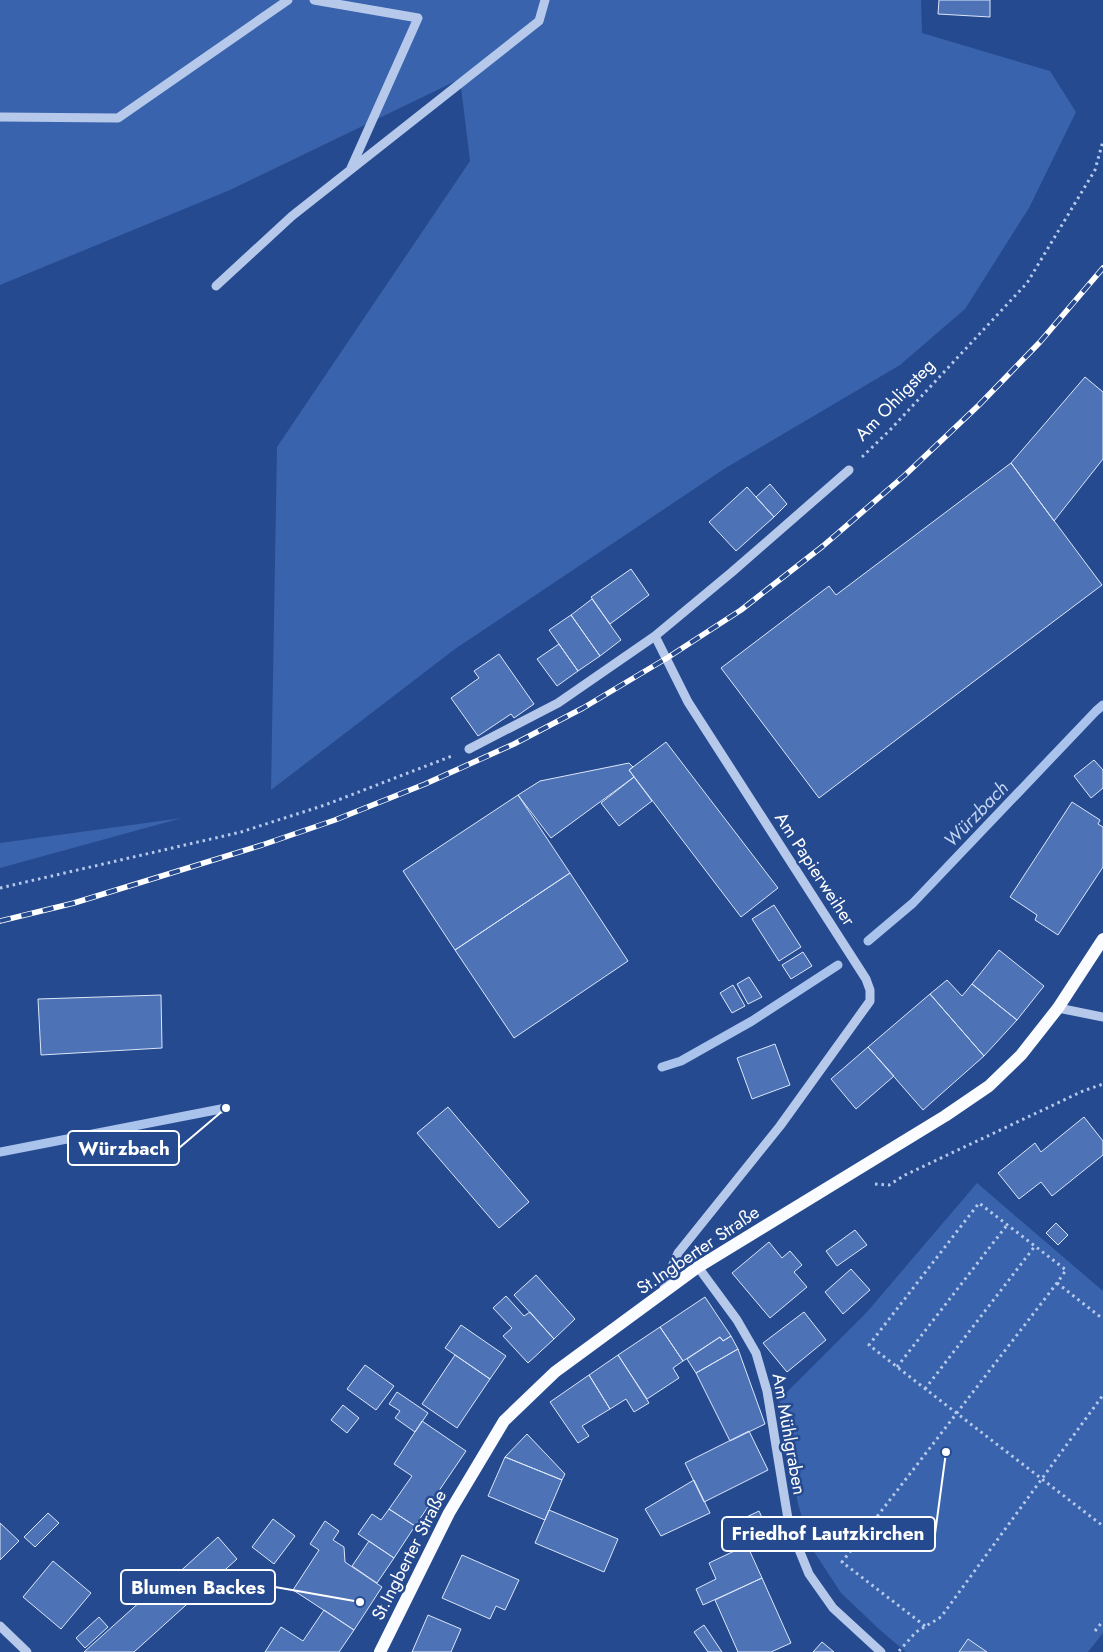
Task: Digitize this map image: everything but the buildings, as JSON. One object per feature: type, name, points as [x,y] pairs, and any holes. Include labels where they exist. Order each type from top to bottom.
[{"type":"main road","name":"St.Ingberter Straße","points":[[380,1652],[449,1513],[504,1421],[555,1372],[698,1267],[945,1116],[988,1086],[1021,1055],[1058,1008],[1103,939]]},
{"type":"street","points":[[0,117],[118,118],[288,0]]},
{"type":"street","points":[[314,0],[418,18],[349,170]]},
{"type":"street","points":[[216,286],[292,216],[539,21],[545,0]]},
{"type":"street","points":[[469,749],[558,703],[655,636],[849,470]]},
{"type":"street","name":"Am Papierweiher","points":[[655,636],[688,702],[866,979],[870,990],[870,1001],[780,1126],[678,1253],[662,1292]]},
{"type":"street","points":[[1058,1008],[1103,1017]]},
{"type":"street","name":"Am Mühlgraben","points":[[698,1267],[737,1320],[756,1352],[767,1391],[789,1526],[809,1574],[833,1608],[881,1652]]},
{"type":"street","points":[[0,1626],[27,1652]]},
{"type":"path","name":"Am Ohligsteg","points":[[849,470],[890,430],[1027,283],[1095,170],[1103,141]]},
{"type":"path","points":[[0,888],[241,832],[325,805],[469,749]]},
{"type":"path","points":[[849,1174],[867,1183],[889,1185],[905,1175],[1074,1095],[1103,1084]]},
{"type":"path","points":[[925,1626],[842,1562],[957,1413],[1057,1283],[1066,1270],[979,1203],[869,1346],[925,1388],[957,1413],[1042,1479],[1103,1526]]},
{"type":"path","points":[[897,1367],[1007,1224]]},
{"type":"path","points":[[925,1388],[1035,1246]]},
{"type":"path","points":[[1057,1283],[1103,1319]]},
{"type":"path","points":[[898,1652],[916,1632],[941,1617],[1103,1395]]},
{"type":"path","points":[[1095,1631],[1103,1621]]},
{"type":"shaded area","points":[[0,0],[921,0],[922,33],[1050,71],[1076,112],[1029,208],[965,309],[900,365],[724,469],[455,649],[271,790],[277,447],[470,161],[460,79],[230,190],[0,285]]},
{"type":"shaded area","points":[[182,818],[0,868],[0,843]]},
{"type":"shaded area","points":[[977,1183],[1103,1291],[1103,1633],[1088,1652],[906,1652],[841,1593],[811,1547],[798,1504],[779,1400],[867,1312]]},
{"type":"waterway","name":"Würzbach","points":[[868,941],[913,903],[1103,705]]},
{"type":"waterway","name":"Würzbach","points":[[662,1067],[681,1061],[752,1021],[838,965]]},
{"type":"waterway","name":"Würzbach","points":[[0,1152],[226,1108]]},
{"type":"railway","points":[[0,921],[74,903],[262,845],[335,820],[425,784],[514,744],[583,708],[667,658],[741,610],[823,546],[904,476],[979,405],[1040,342],[1103,268]]},
{"type":"place","name":"Würzbach","points":[[226,1108]]},
{"type":"place","name":"Friedhof Lautzkirchen","points":[[946,1452]]},
{"type":"place","name":"Blumen Backes","points":[[360,1602]]}]
